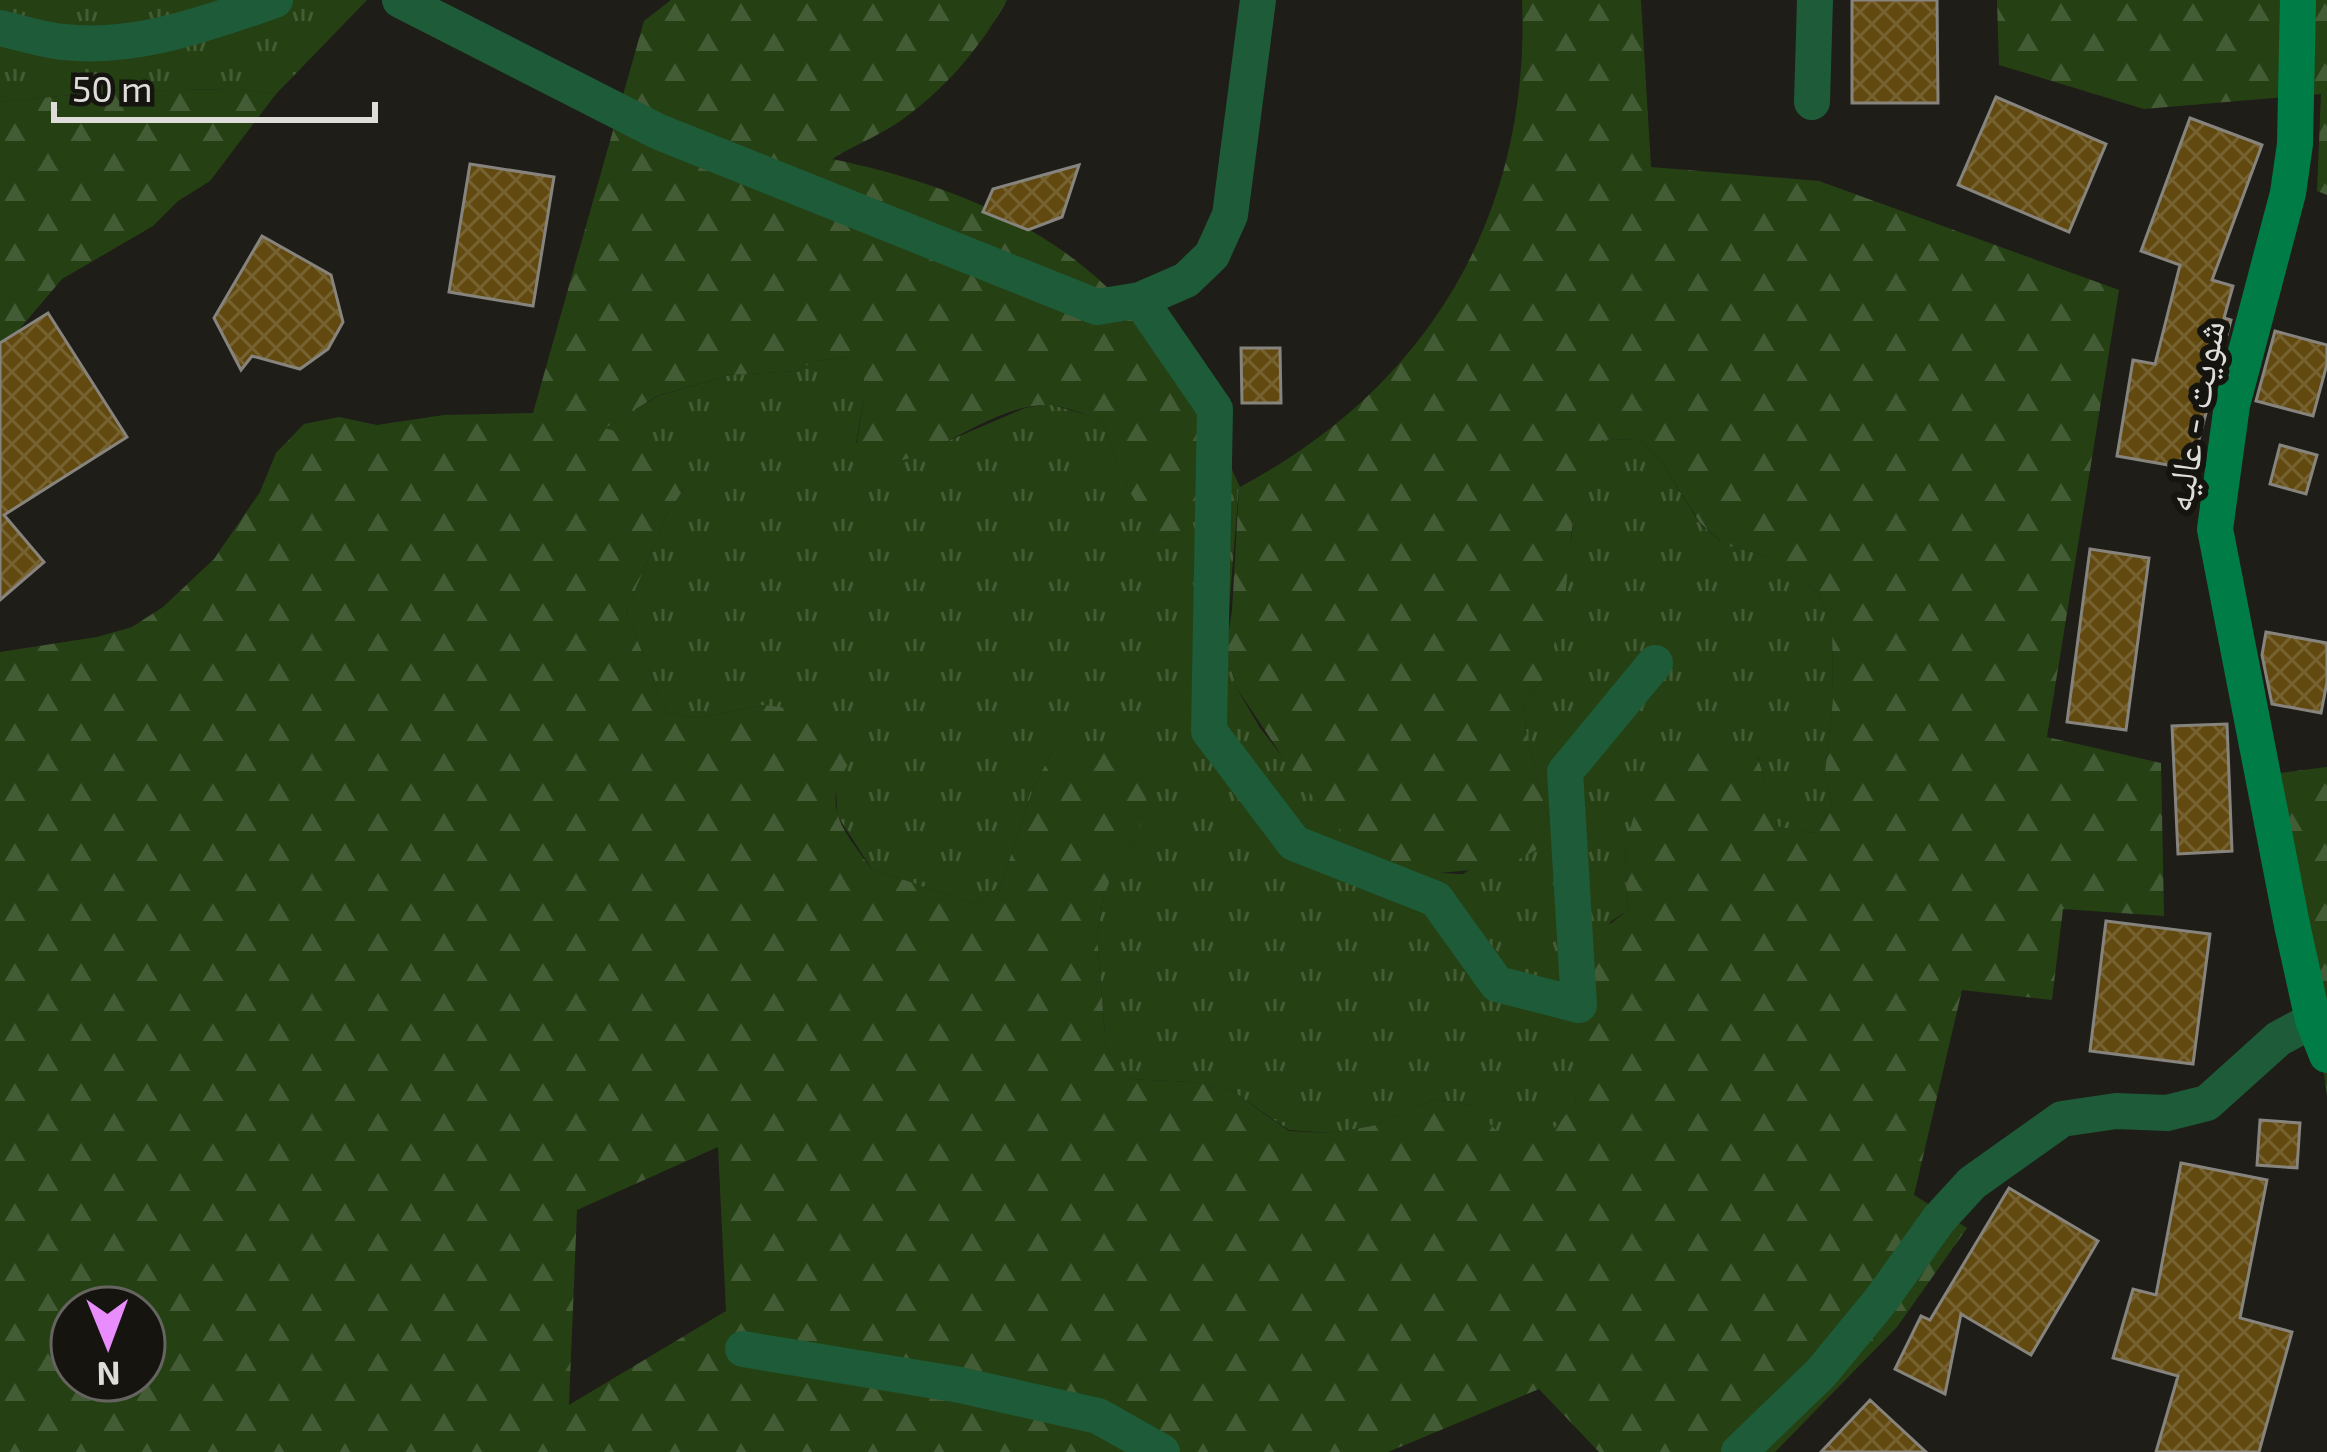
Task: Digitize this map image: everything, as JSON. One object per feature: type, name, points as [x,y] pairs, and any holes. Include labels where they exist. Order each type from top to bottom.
[{"type":"street","points":[[0,28],[64,43],[138,40],[275,0]]},
{"type":"street","points":[[400,0],[659,132],[1096,308],[1140,300],[1186,280],[1212,256],[1230,214],[1258,0]]},
{"type":"street","points":[[1813,103],[1815,0]]},
{"type":"street","name":"شويت - عاليه","points":[[2298,0],[2296,144],[2288,193],[2232,405],[2215,530],[2312,1020],[2327,1055]]},
{"type":"street","points":[[1140,300],[1215,409],[1209,731],[1294,843],[1436,899],[1497,984],[1579,1005],[1565,772],[1655,663]]},
{"type":"street","points":[[1739,1452],[1821,1373],[1972,1183],[2062,1119],[2116,1111],[2167,1113],[2207,1103],[2278,1039],[2312,1020]]},
{"type":"street","points":[[743,1349],[960,1385],[1098,1416],[1162,1452]]},
{"type":"green space","points":[[0,0],[367,0],[276,94],[237,89],[110,91],[0,102]]},
{"type":"green space","points":[[671,0],[1007,0],[975,49],[936,92],[898,122],[832,159],[959,196],[1038,235],[1075,260],[1143,327],[1210,430],[1240,487],[1306,446],[1365,399],[1414,346],[1455,287],[1486,222],[1508,153],[1520,79],[1522,0],[1641,0],[1651,167],[1819,181],[2119,290],[2047,737],[2161,763],[2164,916],[2063,909],[2052,1000],[1962,990],[1914,1195],[1967,1228],[1897,1327],[1775,1452],[1599,1452],[1539,1389],[1388,1452],[0,1452],[0,652],[97,637],[132,627],[163,607],[214,559],[260,492],[276,453],[304,424],[339,417],[377,425],[444,415],[533,413],[644,21]],"holes":[[[845,357],[864,370],[853,465],[904,460],[999,416],[1047,405],[1101,419],[1128,489],[1158,539],[1180,532],[1239,488],[1226,646],[1236,687],[1335,825],[1393,871],[1428,874],[1505,867],[1536,850],[1548,818],[1527,739],[1524,704],[1546,675],[1564,608],[1575,500],[1602,440],[1638,439],[1663,464],[1700,523],[1725,545],[1760,554],[1819,594],[1832,626],[1833,699],[1825,772],[1832,807],[1813,833],[1779,827],[1758,758],[1726,742],[1662,746],[1646,778],[1625,845],[1628,910],[1596,935],[1591,952],[1575,1103],[1554,1129],[1525,1145],[1496,1130],[1470,1105],[1435,1099],[1372,1126],[1330,1133],[1289,1131],[1231,1090],[1192,1082],[1129,1079],[1106,1048],[1097,937],[1103,899],[1115,867],[1137,838],[1149,768],[1123,746],[1053,751],[1034,786],[1001,885],[976,904],[873,871],[837,812],[838,785],[858,750],[800,710],[765,705],[698,718],[666,712],[626,612],[666,516],[685,487],[678,452],[605,428],[657,396],[730,375],[794,371],[816,361]],[[718,1147],[726,1311],[569,1405],[577,1210]]]},
{"type":"green space","points":[[1997,0],[2327,0],[2327,195],[2317,191],[2321,94],[2144,109],[1999,65]]},
{"type":"green space","points":[[237,89],[276,94],[210,181],[178,201],[153,226],[62,279],[0,352],[0,102],[110,91]]},
{"type":"green space","points":[[845,357],[864,370],[856,443],[901,461],[1025,408],[1049,404],[1101,419],[1128,489],[1158,539],[1180,532],[1239,487],[1226,646],[1236,687],[1260,728],[1312,794],[1393,871],[1463,874],[1548,818],[1527,739],[1524,704],[1546,675],[1574,500],[1602,440],[1638,439],[1663,464],[1700,524],[1725,545],[1760,554],[1790,570],[1819,594],[1832,626],[1833,699],[1825,772],[1832,807],[1813,833],[1778,827],[1758,757],[1638,813],[1625,845],[1628,910],[1610,922],[1587,1008],[1575,1103],[1554,1129],[1525,1146],[1496,1130],[1470,1105],[1435,1099],[1372,1126],[1330,1133],[1289,1130],[1231,1090],[1192,1082],[1128,1079],[1106,1048],[1097,937],[1103,899],[1115,867],[1137,838],[1053,751],[1034,786],[1001,885],[976,904],[873,871],[837,815],[836,779],[765,705],[698,718],[666,712],[626,612],[666,516],[685,487],[604,428],[658,396],[730,375],[794,371],[816,361]]},
{"type":"green space","points":[[2327,767],[2327,1095],[2281,773]]},
{"type":"building","points":[[1852,0],[1937,0],[1938,103],[1852,103]]},
{"type":"building","points":[[1996,97],[2106,144],[2069,232],[1958,185]]},
{"type":"building","points":[[2190,118],[2262,145],[2212,280],[2233,286],[2224,318],[2231,320],[2191,469],[2117,456],[2133,360],[2155,364],[2180,265],[2141,251]]},
{"type":"building","points":[[470,164],[554,177],[533,306],[449,292]]},
{"type":"building","points":[[1079,165],[1062,217],[1028,230],[983,212],[993,189]]},
{"type":"building","points":[[262,236],[331,275],[343,322],[328,349],[300,369],[252,356],[241,370],[214,318]]},
{"type":"building","points":[[48,313],[127,437],[4,515],[44,562],[0,600],[0,343]]},
{"type":"building","points":[[2275,331],[2327,345],[2327,364],[2313,416],[2256,401]]},
{"type":"building","points":[[1241,348],[1280,348],[1281,403],[1242,403]]},
{"type":"building","points":[[2280,445],[2317,455],[2306,494],[2270,484]]},
{"type":"building","points":[[2090,549],[2149,558],[2126,730],[2067,722]]},
{"type":"building","points":[[2266,632],[2327,643],[2321,713],[2272,704],[2262,655]]},
{"type":"building","points":[[2227,724],[2232,851],[2178,854],[2172,726]]},
{"type":"building","points":[[2106,921],[2210,934],[2193,1064],[2090,1051]]},
{"type":"building","points":[[2260,1120],[2300,1123],[2297,1168],[2257,1165]]},
{"type":"building","points":[[2181,1163],[2267,1180],[2240,1318],[2292,1332],[2259,1452],[2156,1452],[2178,1376],[2113,1358],[2133,1289],[2156,1295]]},
{"type":"building","points":[[2009,1188],[2098,1241],[2031,1355],[1961,1314],[1945,1394],[1895,1369],[1921,1316],[1930,1320]]},
{"type":"building","points":[[1870,1400],[1926,1452],[1821,1452]]}]
